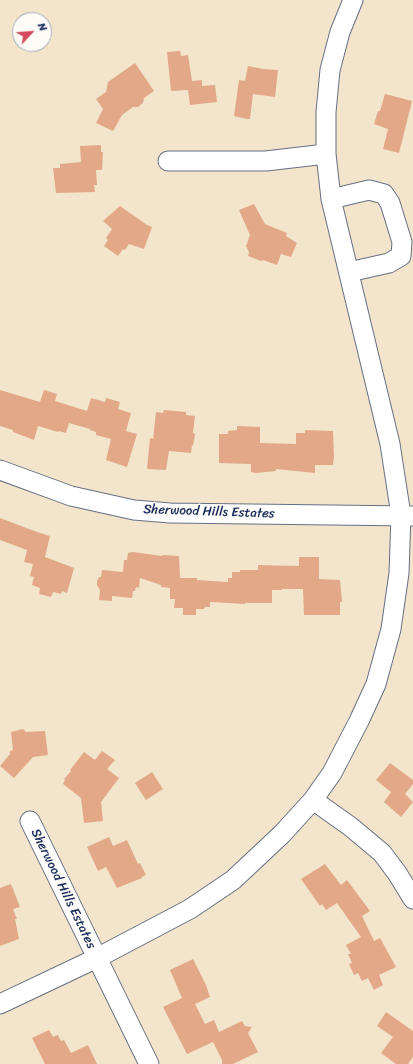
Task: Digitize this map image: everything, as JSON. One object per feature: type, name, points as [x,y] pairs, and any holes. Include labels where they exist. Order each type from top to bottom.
[{"type":"street","name":"Sherwood Hills Estates","points":[[0,1004],[97,958],[190,909],[233,880],[282,834],[313,800],[332,773],[376,684],[391,629],[407,515],[350,272],[331,199],[326,154],[326,112],[330,70],[340,32],[353,0]]},
{"type":"street","points":[[168,161],[266,161],[326,154]]},
{"type":"street","points":[[331,199],[369,190],[384,194],[390,203],[402,242],[401,256],[389,263],[350,272]]},
{"type":"street","name":"Sherwood Hills Estates","points":[[0,470],[71,496],[134,510],[170,513],[407,515]]},
{"type":"street","points":[[313,800],[351,827],[382,853],[397,872],[413,900]]},
{"type":"street","name":"Sherwood Hills Estates","points":[[30,821],[149,1064]]},
{"type":"building","points":[[180,51],[181,56],[188,55],[192,81],[202,80],[202,86],[215,85],[217,102],[190,105],[188,90],[171,91],[167,52]]},
{"type":"building","points":[[135,63],[154,91],[144,98],[143,103],[138,107],[133,107],[122,115],[113,131],[96,123],[103,109],[96,99],[106,92],[108,82]]},
{"type":"building","points":[[248,66],[278,70],[275,97],[253,94],[250,119],[234,116],[239,80],[245,81]]},
{"type":"building","points":[[385,94],[412,101],[399,153],[383,149],[388,129],[374,124]]},
{"type":"building","points":[[101,145],[101,152],[103,152],[102,170],[96,170],[97,185],[94,185],[95,192],[56,193],[53,168],[60,168],[60,164],[81,162],[80,146]]},
{"type":"building","points":[[254,204],[265,224],[287,233],[286,236],[297,243],[291,257],[281,254],[277,265],[248,256],[249,252],[246,246],[250,235],[239,210]]},
{"type":"building","points":[[120,206],[152,227],[144,249],[129,244],[118,256],[104,246],[108,240],[106,238],[112,229],[103,221]]},
{"type":"building","points":[[0,390],[40,402],[44,390],[57,394],[55,401],[87,411],[91,398],[105,402],[106,398],[120,402],[118,409],[131,413],[126,431],[137,434],[127,467],[106,460],[111,439],[96,435],[96,432],[90,429],[69,423],[66,433],[38,426],[34,440],[13,432],[13,430],[0,426]]},
{"type":"building","points":[[164,410],[186,412],[186,415],[195,416],[193,433],[195,434],[191,453],[169,451],[166,470],[147,469],[150,438],[153,439],[156,412],[163,413]]},
{"type":"building","points":[[237,426],[260,427],[260,443],[296,444],[296,433],[305,433],[305,430],[333,431],[333,465],[315,465],[315,473],[276,469],[276,471],[256,473],[251,472],[251,464],[219,463],[219,434],[228,434],[228,431],[237,430]]},
{"type":"building","points":[[0,518],[50,536],[45,557],[74,568],[67,593],[62,591],[61,594],[53,592],[51,597],[39,594],[40,588],[32,585],[34,577],[30,576],[33,564],[24,562],[27,550],[0,540]]},
{"type":"building","points":[[133,552],[162,556],[179,556],[180,578],[197,578],[197,580],[228,582],[228,578],[232,578],[232,572],[240,572],[240,570],[258,570],[258,565],[299,566],[299,557],[319,557],[319,579],[340,580],[342,602],[340,602],[340,615],[304,615],[303,589],[282,589],[272,590],[272,603],[245,604],[210,602],[210,607],[196,609],[196,615],[183,615],[183,608],[174,608],[175,599],[170,599],[170,588],[161,587],[161,585],[140,578],[139,588],[136,587],[135,591],[133,591],[132,598],[112,596],[112,601],[99,600],[100,590],[97,585],[97,581],[99,577],[101,577],[102,570],[123,572],[124,560],[127,560],[128,553]]},
{"type":"building","points":[[23,729],[26,732],[45,731],[48,755],[33,757],[14,778],[0,766],[10,754],[10,751],[13,750],[11,732]]},
{"type":"building","points":[[102,751],[115,760],[107,769],[119,778],[101,802],[103,821],[84,823],[81,798],[63,784],[64,779],[84,752],[95,760]]},
{"type":"building","points":[[390,763],[413,780],[413,784],[405,794],[413,802],[401,817],[384,802],[391,792],[376,780]]},
{"type":"building","points":[[152,772],[163,789],[146,800],[135,783]]},
{"type":"building","points":[[109,837],[113,846],[127,840],[138,864],[140,863],[146,875],[117,888],[106,867],[98,871],[87,847]]},
{"type":"building","points":[[325,864],[341,885],[347,880],[370,911],[362,916],[374,941],[380,938],[396,967],[379,975],[383,985],[374,990],[368,978],[362,981],[358,973],[354,975],[349,964],[352,963],[348,954],[351,954],[346,945],[361,937],[337,903],[326,910],[322,904],[320,906],[301,879]]},
{"type":"building","points":[[11,884],[20,907],[13,909],[17,919],[15,919],[19,939],[0,946],[0,888]]},
{"type":"building","points":[[193,959],[206,985],[210,997],[195,1004],[205,1024],[214,1020],[219,1032],[242,1021],[245,1026],[252,1027],[248,1033],[258,1052],[233,1064],[222,1064],[222,1060],[213,1042],[187,1054],[163,1007],[182,998],[170,970]]},
{"type":"building","points":[[386,1012],[413,1031],[413,1057],[408,1064],[396,1064],[381,1053],[393,1037],[377,1026]]},
{"type":"building","points":[[49,1030],[53,1037],[58,1035],[61,1041],[64,1040],[71,1053],[88,1045],[97,1064],[45,1064],[32,1038]]}]
